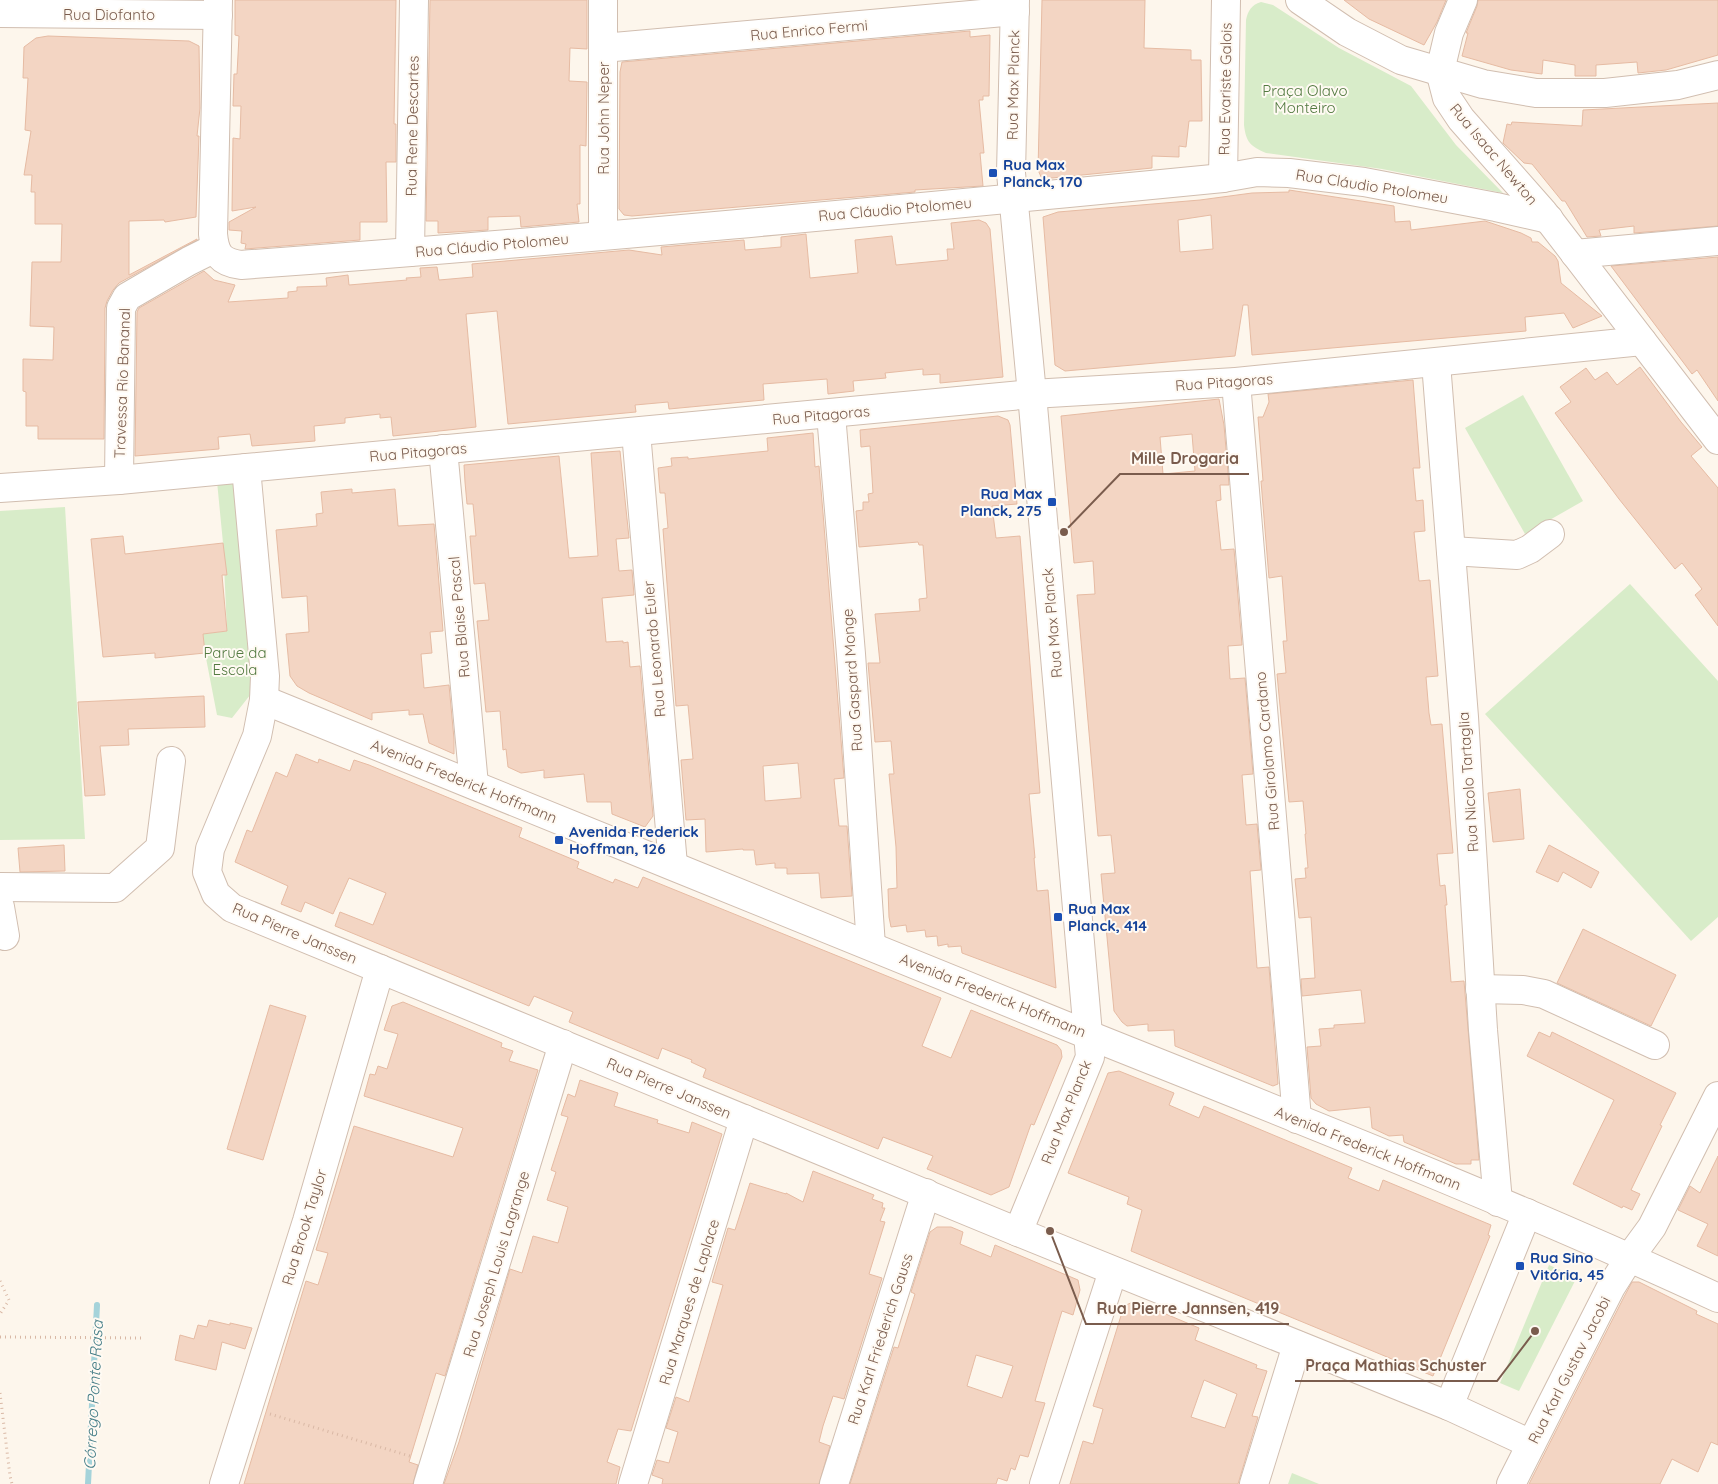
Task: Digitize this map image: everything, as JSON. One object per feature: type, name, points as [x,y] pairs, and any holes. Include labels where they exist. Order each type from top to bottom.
[{"type":"street","name":"Rua Rene Descartes","points":[[410,252],[414,0]]},
{"type":"street","name":"Rua John Neper","points":[[603,0],[603,235]]},
{"type":"street","name":"Rua Evariste Galois","points":[[1223,178],[1226,0]]},
{"type":"street","points":[[1300,0],[1347,32],[1401,60],[1482,84],[1536,93],[1605,93],[1678,85],[1718,75]]},
{"type":"street","name":"Rua Isaac Newton","points":[[1463,0],[1449,33],[1440,71],[1447,98],[1461,119],[1549,219]]},
{"type":"street","name":"Rua Enrico Fermi","points":[[602,48],[1015,5]]},
{"type":"street","name":"Rua Max Planck","points":[[1015,5],[1011,173],[1090,1057],[1018,1232]]},
{"type":"street","points":[[215,248],[213,234],[218,8]]},
{"type":"street","name":"Rua Diofanto","points":[[0,13],[218,8]]},
{"type":"street","name":"Rua Cláudio Ptolomeu","points":[[215,248],[221,257],[230,263],[241,265],[410,252],[1013,198],[1223,178],[1257,172],[1364,182],[1549,219]]},
{"type":"street","points":[[1549,219],[1642,341],[1714,429]]},
{"type":"street","points":[[1575,254],[1718,241]]},
{"type":"street","name":"Travessa Rio Bananal","points":[[119,480],[121,308],[123,302],[127,297],[190,260],[215,248]]},
{"type":"street","name":"Rua Pitagoras","points":[[0,488],[119,480],[1032,394],[1236,382],[1642,341]]},
{"type":"street","name":"Rua Nicolo Tartaglia","points":[[1436,363],[1464,717],[1480,989],[1498,1202]]},
{"type":"street","name":"Rua Girolamo Cardano","points":[[1236,382],[1297,1119]]},
{"type":"street","name":"Rua Gaspard Monge","points":[[830,414],[851,654],[871,946]]},
{"type":"street","name":"Rua Leonardo Euler","points":[[636,432],[673,865]]},
{"type":"street","name":"Rua Blaise Pascal","points":[[444,449],[474,785]]},
{"type":"street","name":"Rua Pierre Janssen","points":[[246,468],[265,676],[264,700],[257,736],[210,849],[208,872],[216,894],[232,908],[1018,1232],[1448,1406],[1531,1444]]},
{"type":"street","points":[[1451,551],[1518,555],[1530,549],[1550,534]]},
{"type":"street","name":"Avenida Frederick Hoffmann","points":[[264,700],[1527,1213],[1630,1257],[1718,1298]]},
{"type":"street","points":[[0,887],[115,888],[160,848],[171,761]]},
{"type":"street","points":[[0,907],[5,936]]},
{"type":"street","name":"Rua Brook Taylor","points":[[224,1484],[307,1222],[380,969]]},
{"type":"street","points":[[1480,989],[1523,990],[1544,994],[1655,1045]]},
{"type":"street","name":"Rua Joseph Louis Lagrange","points":[[432,1474],[563,1044]]},
{"type":"street","name":"Rua Karl Gustav Jacobi","points":[[1511,1484],[1611,1287],[1652,1227],[1718,1096]]},
{"type":"street","name":"Rua Marques de Laplace","points":[[633,1484],[744,1119]]},
{"type":"street","name":"Rua Karl Friederich Gauss","points":[[834,1484],[926,1194]]},
{"type":"street","points":[[1448,1406],[1527,1213]]},
{"type":"street","points":[[1044,1484],[1113,1270]]},
{"type":"street","points":[[1254,1484],[1298,1345]]},
{"type":"path","points":[[0,1281],[9,1300],[0,1314]]},
{"type":"path","points":[[0,1338],[142,1338]]},
{"type":"path","points":[[0,1393],[12,1484]]},
{"type":"path","points":[[248,1408],[432,1474]]},
{"type":"green space","name":"Praça Olavo Monteiro","points":[[1261,2],[1273,5],[1339,48],[1411,86],[1456,145],[1503,193],[1382,169],[1266,153],[1253,146],[1246,136],[1244,125],[1246,20],[1250,9]]},
{"type":"green space","points":[[1523,395],[1583,501],[1525,534],[1465,428]]},
{"type":"green space","name":"Parue da Escola","points":[[246,468],[265,676],[232,718],[217,715],[203,634],[227,631],[223,543],[216,471]]},
{"type":"green space","points":[[65,507],[85,839],[0,840],[0,511]]},
{"type":"green space","points":[[1630,584],[1718,681],[1718,917],[1691,941],[1485,714]]},
{"type":"green space","points":[[1549,1265],[1577,1277],[1519,1391],[1500,1383]]},
{"type":"green space","points":[[1292,1473],[1319,1484],[1288,1484]]},
{"type":"building","points":[[235,0],[396,0],[394,124],[396,124],[396,162],[386,162],[387,222],[360,222],[360,240],[245,249],[246,244],[241,243],[242,231],[229,230],[229,222],[256,207],[232,211],[233,138],[240,139],[241,106],[233,106],[234,74],[237,74],[239,36],[235,35]]},
{"type":"building","points":[[430,0],[587,0],[587,49],[570,48],[569,81],[587,82],[586,146],[580,145],[580,204],[577,204],[579,222],[521,227],[520,216],[488,217],[488,230],[438,233],[438,221],[426,221]]},
{"type":"building","points":[[1042,0],[1145,0],[1144,48],[1191,50],[1191,60],[1201,60],[1202,121],[1189,121],[1186,147],[1179,146],[1179,157],[1152,156],[1152,168],[1042,179],[1038,170]]},
{"type":"building","points":[[1344,0],[1446,0],[1437,22],[1424,45],[1369,19]]},
{"type":"building","points":[[1478,0],[1718,0],[1718,55],[1666,70],[1638,73],[1637,62],[1596,65],[1596,76],[1575,76],[1575,65],[1543,60],[1542,74],[1511,70],[1462,56],[1468,33],[1466,33]]},
{"type":"building","points":[[970,31],[970,37],[990,35],[989,96],[983,96],[983,100],[979,100],[984,153],[980,153],[983,186],[915,190],[915,192],[632,216],[624,215],[619,209],[620,72],[622,62]]},
{"type":"building","points":[[48,36],[189,41],[199,46],[200,108],[197,136],[199,136],[196,217],[165,222],[164,220],[129,221],[129,275],[197,240],[119,283],[107,301],[105,308],[104,439],[38,439],[38,426],[26,426],[26,392],[23,391],[23,359],[53,360],[54,327],[30,326],[32,262],[61,262],[62,224],[35,224],[35,192],[31,192],[32,175],[24,175],[31,131],[25,130],[28,78],[23,78],[24,47],[36,38]]},
{"type":"building","points":[[1718,103],[1718,226],[1634,233],[1634,226],[1599,230],[1601,236],[1587,237],[1565,201],[1562,201],[1532,164],[1524,163],[1503,143],[1507,124],[1511,125],[1512,122],[1582,126],[1583,110]]},
{"type":"building","points":[[1289,190],[1394,206],[1395,222],[1410,221],[1411,230],[1485,221],[1521,233],[1531,238],[1532,242],[1538,242],[1555,256],[1558,261],[1561,283],[1602,316],[1573,328],[1564,313],[1525,317],[1526,331],[1252,355],[1248,305],[1243,305],[1235,356],[1065,371],[1055,365],[1043,217],[1058,212],[1200,200],[1252,193],[1289,192]],"holes":[[[1211,215],[1213,249],[1180,252],[1178,220]]]},
{"type":"building","points":[[979,220],[986,223],[990,229],[1003,377],[940,383],[940,374],[923,375],[923,369],[885,373],[886,378],[853,381],[854,391],[828,394],[827,379],[763,384],[764,400],[669,409],[668,402],[635,405],[636,412],[508,424],[497,311],[466,314],[476,427],[393,436],[391,417],[380,418],[380,414],[345,418],[345,423],[314,426],[315,441],[252,446],[250,434],[218,437],[219,449],[135,456],[137,312],[139,308],[204,271],[214,280],[235,285],[228,302],[288,298],[288,292],[297,291],[297,287],[327,286],[326,278],[348,275],[349,285],[421,277],[420,268],[437,267],[439,280],[473,277],[472,264],[629,250],[662,255],[661,247],[744,240],[745,250],[781,247],[781,237],[806,234],[810,278],[858,273],[855,240],[892,236],[896,265],[948,260],[947,249],[954,249],[951,223]]},
{"type":"building","points":[[1718,257],[1718,401],[1697,370],[1692,374],[1611,266]]},
{"type":"building","points":[[1640,367],[1702,447],[1691,456],[1718,488],[1718,626],[1695,595],[1702,589],[1682,563],[1675,569],[1619,499],[1555,413],[1571,402],[1560,387],[1586,368],[1595,380],[1607,372],[1617,385]]},
{"type":"building","points":[[1413,380],[1420,468],[1413,468],[1416,501],[1423,500],[1425,531],[1414,532],[1419,581],[1430,580],[1438,676],[1426,677],[1429,713],[1431,725],[1442,724],[1453,853],[1437,854],[1440,886],[1445,885],[1451,982],[1464,981],[1479,1160],[1471,1160],[1471,1164],[1456,1164],[1404,1142],[1403,1135],[1389,1136],[1372,1128],[1370,1107],[1329,1111],[1316,1104],[1311,1098],[1307,1047],[1321,1046],[1319,1029],[1334,1028],[1334,1025],[1365,1023],[1361,990],[1302,996],[1301,979],[1315,978],[1311,917],[1299,918],[1295,879],[1306,878],[1305,868],[1308,868],[1306,834],[1303,801],[1289,802],[1277,674],[1286,673],[1283,641],[1287,641],[1282,576],[1269,578],[1261,481],[1263,481],[1258,417],[1263,417],[1269,402],[1268,394]]},
{"type":"building","points":[[1219,399],[1224,425],[1229,485],[1220,485],[1221,500],[1216,501],[1221,550],[1234,549],[1242,645],[1228,646],[1230,679],[1245,678],[1253,774],[1242,775],[1246,825],[1257,824],[1261,870],[1250,871],[1257,968],[1269,967],[1278,1084],[1273,1086],[1175,1046],[1174,1030],[1148,1031],[1148,1024],[1127,1026],[1114,1011],[1101,874],[1115,873],[1111,835],[1098,836],[1077,595],[1095,594],[1093,561],[1074,563],[1061,416]],"holes":[[[1192,434],[1195,471],[1163,474],[1160,437]]]},
{"type":"building","points":[[998,416],[1008,420],[1010,425],[1017,504],[992,506],[996,538],[1020,536],[1040,793],[1029,794],[1034,858],[1037,891],[1048,890],[1056,988],[962,953],[961,946],[948,947],[948,944],[938,946],[937,936],[926,937],[925,930],[907,932],[906,925],[891,927],[889,917],[888,889],[897,888],[896,847],[889,774],[894,774],[891,741],[875,742],[868,663],[880,663],[875,614],[920,611],[919,599],[927,598],[923,545],[919,545],[918,542],[859,547],[856,511],[863,510],[863,502],[869,502],[868,494],[873,493],[870,446],[861,447],[860,430]]},
{"type":"building","points":[[813,433],[815,467],[819,466],[844,778],[834,779],[839,826],[847,826],[852,896],[821,898],[819,873],[787,874],[787,868],[775,868],[775,863],[756,865],[754,850],[706,852],[705,819],[686,820],[681,760],[693,759],[688,705],[676,706],[663,529],[668,528],[665,493],[660,493],[658,468],[672,466],[671,458],[688,457],[688,459],[768,451],[767,438]],"holes":[[[798,763],[801,798],[765,801],[763,766]]]},
{"type":"building","points":[[620,451],[629,538],[616,539],[619,571],[632,570],[634,595],[602,598],[606,642],[628,642],[630,667],[640,666],[653,816],[645,827],[612,814],[611,802],[587,802],[584,774],[544,778],[544,770],[521,773],[508,767],[506,749],[503,750],[500,711],[486,712],[477,621],[489,620],[485,583],[474,584],[470,536],[476,536],[473,504],[467,504],[465,482],[464,465],[559,456],[569,558],[598,556],[591,453]]},
{"type":"building","points":[[352,489],[352,493],[395,489],[398,526],[434,524],[443,631],[430,632],[432,653],[421,654],[424,688],[449,685],[454,754],[429,743],[423,714],[409,715],[409,710],[372,713],[372,720],[309,693],[297,686],[290,676],[286,634],[309,632],[307,596],[282,598],[276,530],[317,526],[316,514],[323,513],[321,492]]},
{"type":"building","points":[[123,536],[125,554],[223,543],[227,575],[222,575],[227,631],[203,634],[205,653],[155,658],[155,653],[103,657],[91,539]]},
{"type":"building","points":[[204,696],[205,727],[128,729],[129,745],[100,746],[105,795],[85,796],[78,702]]},
{"type":"building","points":[[296,754],[318,763],[319,759],[350,771],[354,760],[369,765],[522,828],[519,837],[579,862],[577,868],[613,883],[615,879],[638,888],[643,877],[941,998],[922,1046],[951,1058],[971,1010],[1057,1045],[1061,1050],[1062,1057],[1034,1125],[1031,1124],[1009,1187],[991,1195],[927,1169],[933,1156],[883,1137],[878,1149],[703,1077],[706,1069],[691,1062],[692,1060],[662,1048],[658,1059],[569,1022],[573,1012],[534,996],[529,1006],[335,926],[340,912],[373,925],[386,893],[349,878],[333,914],[305,902],[301,912],[281,904],[288,886],[235,862],[247,830],[252,832],[276,772],[287,777]]},
{"type":"building","points":[[1520,789],[1524,839],[1493,842],[1488,793]]},
{"type":"building","points":[[64,845],[65,871],[20,872],[18,848]]},
{"type":"building","points":[[1549,845],[1599,872],[1591,888],[1563,872],[1558,882],[1536,872]]},
{"type":"building","points":[[1583,929],[1676,975],[1651,1026],[1557,983]]},
{"type":"building","points":[[403,1002],[502,1043],[501,1047],[513,1051],[509,1061],[538,1070],[445,1376],[436,1373],[409,1462],[418,1465],[413,1484],[244,1484],[306,1281],[318,1285],[328,1253],[316,1250],[354,1126],[453,1157],[463,1128],[364,1096],[370,1074],[375,1075],[378,1066],[387,1069],[398,1034],[384,1030],[392,1006]]},
{"type":"building","points":[[270,1005],[306,1016],[263,1160],[227,1149]]},
{"type":"building","points":[[1539,1032],[1550,1037],[1552,1032],[1676,1093],[1631,1190],[1640,1194],[1632,1210],[1623,1206],[1622,1208],[1573,1184],[1614,1100],[1527,1056]]},
{"type":"building","points":[[1119,1071],[1174,1093],[1169,1105],[1199,1118],[1204,1106],[1352,1168],[1348,1178],[1379,1191],[1383,1180],[1491,1225],[1488,1235],[1490,1236],[1433,1376],[1131,1251],[1142,1210],[1127,1204],[1129,1197],[1068,1173],[1108,1073]]},
{"type":"building","points":[[580,1080],[618,1093],[614,1106],[658,1120],[657,1123],[689,1133],[692,1122],[722,1134],[631,1431],[618,1429],[607,1462],[620,1467],[616,1484],[444,1484],[459,1442],[510,1269],[522,1273],[533,1236],[558,1243],[568,1207],[547,1200],[556,1172],[551,1170],[568,1117],[561,1115],[568,1094],[575,1097]]},
{"type":"building","points":[[1718,1156],[1718,1256],[1697,1246],[1708,1224],[1678,1210],[1690,1186],[1700,1193]]},
{"type":"building","points":[[813,1171],[874,1195],[872,1199],[883,1203],[882,1208],[885,1208],[880,1221],[885,1222],[869,1274],[882,1278],[844,1399],[833,1396],[823,1426],[819,1442],[830,1446],[819,1484],[662,1484],[663,1479],[652,1475],[657,1460],[669,1463],[678,1432],[666,1428],[676,1397],[689,1402],[723,1285],[712,1282],[728,1228],[735,1230],[750,1183],[786,1193],[803,1202]]},
{"type":"building","points":[[937,1227],[951,1227],[963,1232],[960,1244],[991,1257],[995,1245],[1078,1280],[1080,1290],[1073,1315],[1062,1311],[1035,1401],[1045,1403],[1028,1457],[1020,1455],[1015,1470],[1011,1468],[1007,1481],[998,1478],[996,1484],[850,1484],[894,1347],[898,1348],[915,1294],[911,1292],[930,1232]],"holes":[[[976,1355],[1013,1366],[1002,1398],[967,1386]]]},
{"type":"building","points":[[1632,1282],[1639,1282],[1697,1311],[1696,1314],[1718,1324],[1718,1445],[1711,1442],[1698,1472],[1672,1459],[1660,1484],[1529,1484],[1625,1295]]},
{"type":"building","points":[[1135,1301],[1199,1328],[1195,1340],[1257,1365],[1256,1368],[1267,1371],[1252,1416],[1258,1417],[1238,1484],[1070,1484],[1083,1441],[1093,1444],[1103,1409],[1093,1406],[1124,1306]],"holes":[[[1204,1380],[1237,1394],[1225,1428],[1191,1417]]]},
{"type":"building","points":[[209,1320],[252,1328],[245,1349],[222,1342],[216,1370],[175,1360],[180,1335],[194,1339],[198,1325],[207,1327]]},
{"type":"waterway","name":"Córrego Ponte Rasa","points":[[88,1484],[97,1305]]},
{"type":"place","name":"Rua Max Planck, 170","points":[[993,173]]},
{"type":"place","name":"Rua Max Planck, 275","points":[[1052,502]]},
{"type":"place","name":"Mille Drogaria","points":[[1064,532]]},
{"type":"place","name":"Avenida Frederick Hoffman, 126","points":[[559,840]]},
{"type":"place","name":"Rua Max Planck, 414","points":[[1058,917]]},
{"type":"place","name":"Rua Pierre Jannsen, 419","points":[[1050,1231]]},
{"type":"place","name":"Rua Sino Vitória, 45","points":[[1520,1266]]},
{"type":"place","name":"Praça Mathias Schuster","points":[[1535,1331]]}]
